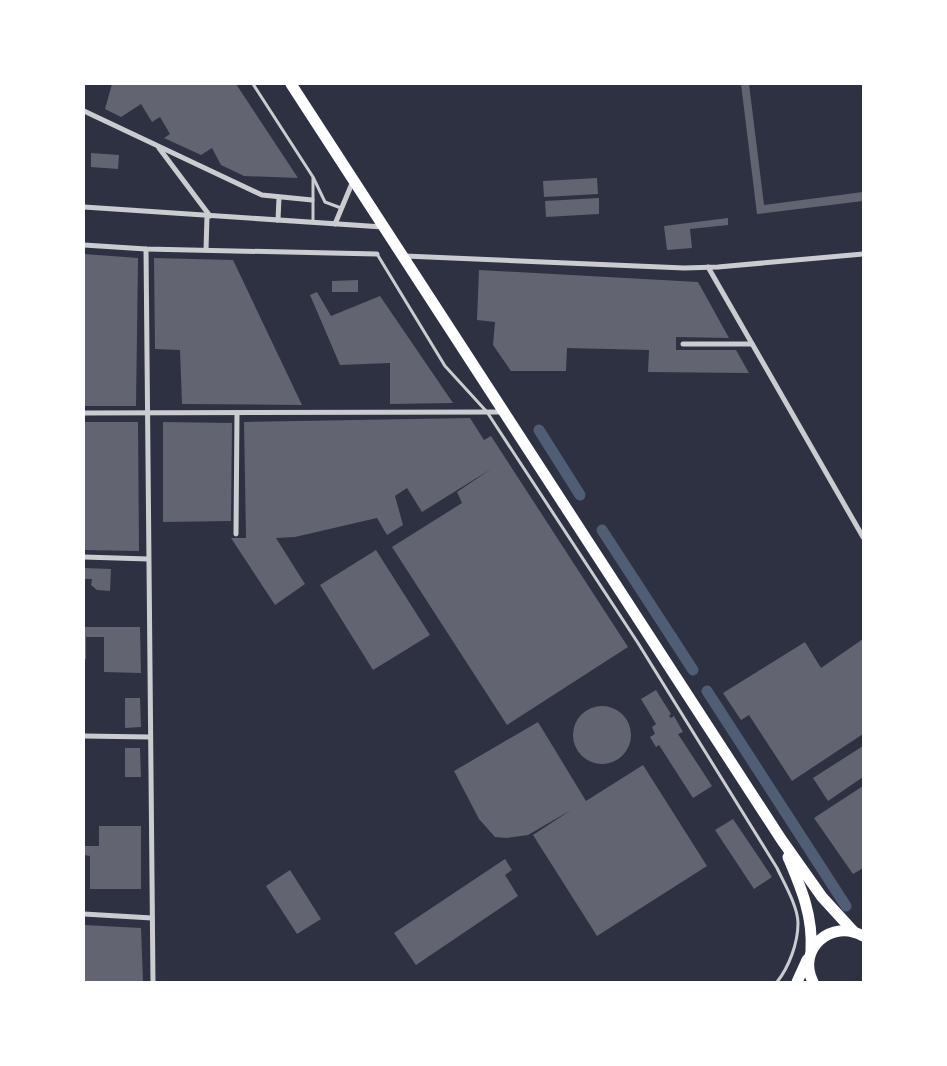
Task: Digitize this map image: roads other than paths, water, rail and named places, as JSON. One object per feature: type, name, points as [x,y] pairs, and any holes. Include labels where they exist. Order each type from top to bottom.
[{"type":"highway","points":[[291,84],[781,839],[822,897],[859,934]]},
{"type":"highway","points":[[781,839],[808,904],[812,930],[808,969],[813,982]]},
{"type":"highway","points":[[797,982],[810,953],[825,935],[834,931],[859,934]]},
{"type":"street","points":[[84,111],[262,195],[312,200]]},
{"type":"street","points":[[158,145],[209,216],[206,250]]},
{"type":"street","points":[[335,224],[353,181]]},
{"type":"street","points":[[278,220],[279,198]]},
{"type":"street","points":[[84,207],[383,227]]},
{"type":"street","points":[[84,245],[146,249],[377,254]]},
{"type":"street","points":[[146,249],[146,413],[153,982]]},
{"type":"street","points":[[402,255],[708,267],[863,254]]},
{"type":"street","points":[[708,267],[863,537]]},
{"type":"street","points":[[683,344],[752,344]]},
{"type":"street","points":[[84,413],[503,412]]},
{"type":"street","points":[[236,534],[237,413]]},
{"type":"street","points":[[84,557],[148,559]]},
{"type":"street","points":[[84,736],[150,737]]},
{"type":"street","points":[[84,914],[152,918]]},
{"type":"lane","points":[[253,84],[313,177],[326,202],[342,208]]},
{"type":"lane","points":[[313,177],[313,223]]},
{"type":"lane","points":[[377,254],[445,366],[487,412],[638,643],[777,868],[790,895],[798,923],[794,946],[786,970],[777,982]]},
{"type":"waterway","points":[[539,430],[580,495]]},
{"type":"waterway","points":[[602,530],[693,670]]},
{"type":"waterway","points":[[707,691],[846,906]]}]
